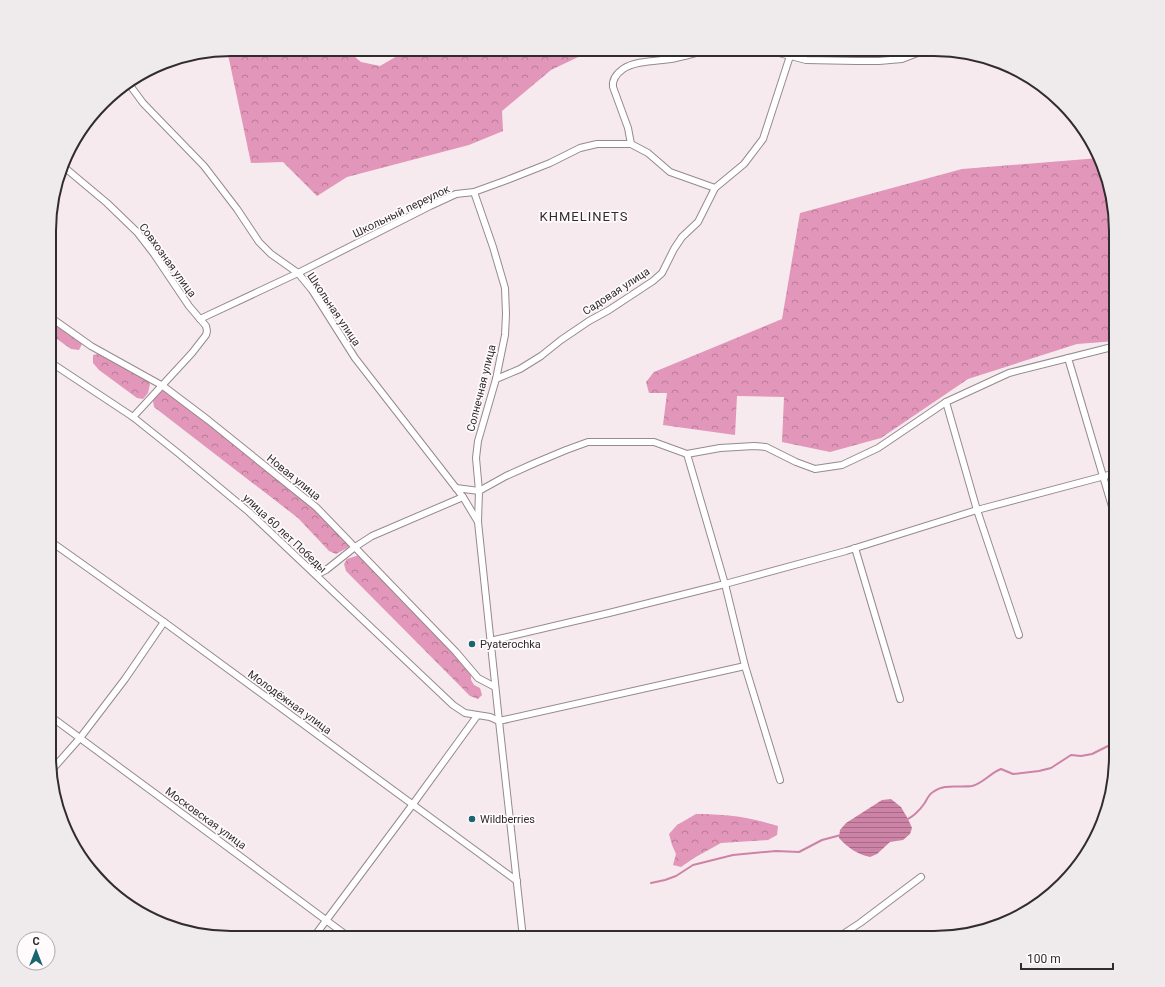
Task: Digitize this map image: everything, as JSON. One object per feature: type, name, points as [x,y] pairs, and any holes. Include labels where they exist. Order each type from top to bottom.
[{"type":"street","points":[[631,144],[628,128],[612,87],[612,82],[623,68],[636,64],[681,56]]},
{"type":"street","points":[[715,188],[744,164],[763,139],[790,56],[806,60],[879,61],[902,59],[910,56]]},
{"type":"street","name":"Школьная улица","points":[[131,87],[204,166],[237,209],[259,242],[271,254],[298,273],[312,290],[355,358],[463,497],[478,522]]},
{"type":"street","name":"Школьный переулок","points":[[200,319],[298,273],[456,194],[474,192],[550,163],[580,148],[597,144],[631,144],[648,153],[670,172],[715,188]]},
{"type":"street","name":"Совхозная улица","points":[[67,170],[107,203],[137,232],[154,254],[189,306],[200,319]]},
{"type":"street","name":"Садовая улица","points":[[496,379],[520,369],[541,356],[589,321],[653,282],[662,273],[682,237],[698,222],[715,188]]},
{"type":"street","name":"Солнечная улица","points":[[474,192],[505,288],[506,314],[504,335],[496,379],[478,441],[476,458],[479,491],[478,522],[522,931]]},
{"type":"street","points":[[133,417],[163,386],[192,353],[206,334],[206,326],[200,319]]},
{"type":"street","name":"Новая улица","points":[[56,322],[91,346],[163,386],[208,420],[316,507],[456,652],[478,678],[495,687]]},
{"type":"street","points":[[456,488],[479,491],[506,476],[588,442],[654,442],[687,454],[720,448],[754,446],[766,447],[796,462],[816,469],[842,464],[878,448],[946,402],[1009,373],[1109,348]]},
{"type":"street","points":[[1068,358],[1109,497]]},
{"type":"street","name":"улица 60 лет Победы","points":[[56,366],[133,417],[249,512],[453,705],[465,713],[490,717],[499,721]]},
{"type":"street","points":[[946,402],[977,510],[1019,635]]},
{"type":"street","points":[[687,454],[725,584],[745,666],[780,780]]},
{"type":"street","points":[[490,641],[609,614],[725,584],[855,548],[977,510],[1109,475]]},
{"type":"street","points":[[316,575],[326,570],[355,547],[372,536],[463,497]]},
{"type":"street","name":"Молодёжная улица","points":[[56,545],[164,622],[517,881]]},
{"type":"street","points":[[855,548],[900,699]]},
{"type":"street","points":[[56,765],[80,738],[125,679],[164,622]]},
{"type":"street","points":[[499,721],[745,666]]},
{"type":"street","points":[[318,931],[477,716]]},
{"type":"street","name":"Московская улица","points":[[56,720],[341,931]]},
{"type":"street","points":[[848,931],[921,877]]},
{"type":"green space","points":[[228,56],[354,56],[361,62],[380,66],[397,56],[580,56],[551,70],[502,111],[503,131],[469,145],[347,177],[317,196],[283,162],[251,163]]},
{"type":"green space","points":[[1093,158],[1100,175],[1108,208],[1109,342],[1077,344],[968,379],[881,438],[830,452],[782,442],[784,397],[737,396],[735,435],[663,425],[667,393],[649,393],[646,382],[654,372],[782,319],[800,213],[962,169]]},
{"type":"green space","points":[[56,324],[83,342],[79,350],[71,349],[56,338]]},
{"type":"green space","points":[[99,354],[146,379],[150,384],[148,393],[143,399],[137,398],[99,370],[93,363],[93,355]]},
{"type":"green space","points":[[165,390],[205,419],[313,507],[350,545],[336,554],[329,551],[298,518],[154,407],[153,401],[160,392]]},
{"type":"green space","points":[[359,555],[471,671],[471,680],[474,685],[480,688],[482,695],[478,699],[470,696],[346,571],[344,564],[347,559]]},
{"type":"green space","points":[[696,814],[758,820],[778,826],[777,835],[768,840],[721,843],[681,867],[673,865],[676,854],[669,834],[677,825]]},
{"type":"shaded area","points":[[891,799],[901,807],[912,828],[910,834],[903,840],[890,842],[877,854],[870,857],[853,850],[839,838],[840,830],[846,823],[882,800]]},
{"type":"waterway","points":[[905,820],[910,818],[918,811],[931,793],[937,789],[952,786],[976,785],[1001,769],[1013,774],[1051,768],[1071,755],[1081,756],[1092,754],[1109,746]]},
{"type":"waterway","points":[[651,883],[676,876],[693,865],[733,855],[776,851],[799,852],[822,840],[841,835]]},
{"type":"place","name":"Pyaterochka","points":[[472,644]]},
{"type":"place","name":"Wildberries","points":[[472,819]]},
{"type":"district","name":"KHMELINETS","points":[[584,216]]}]
